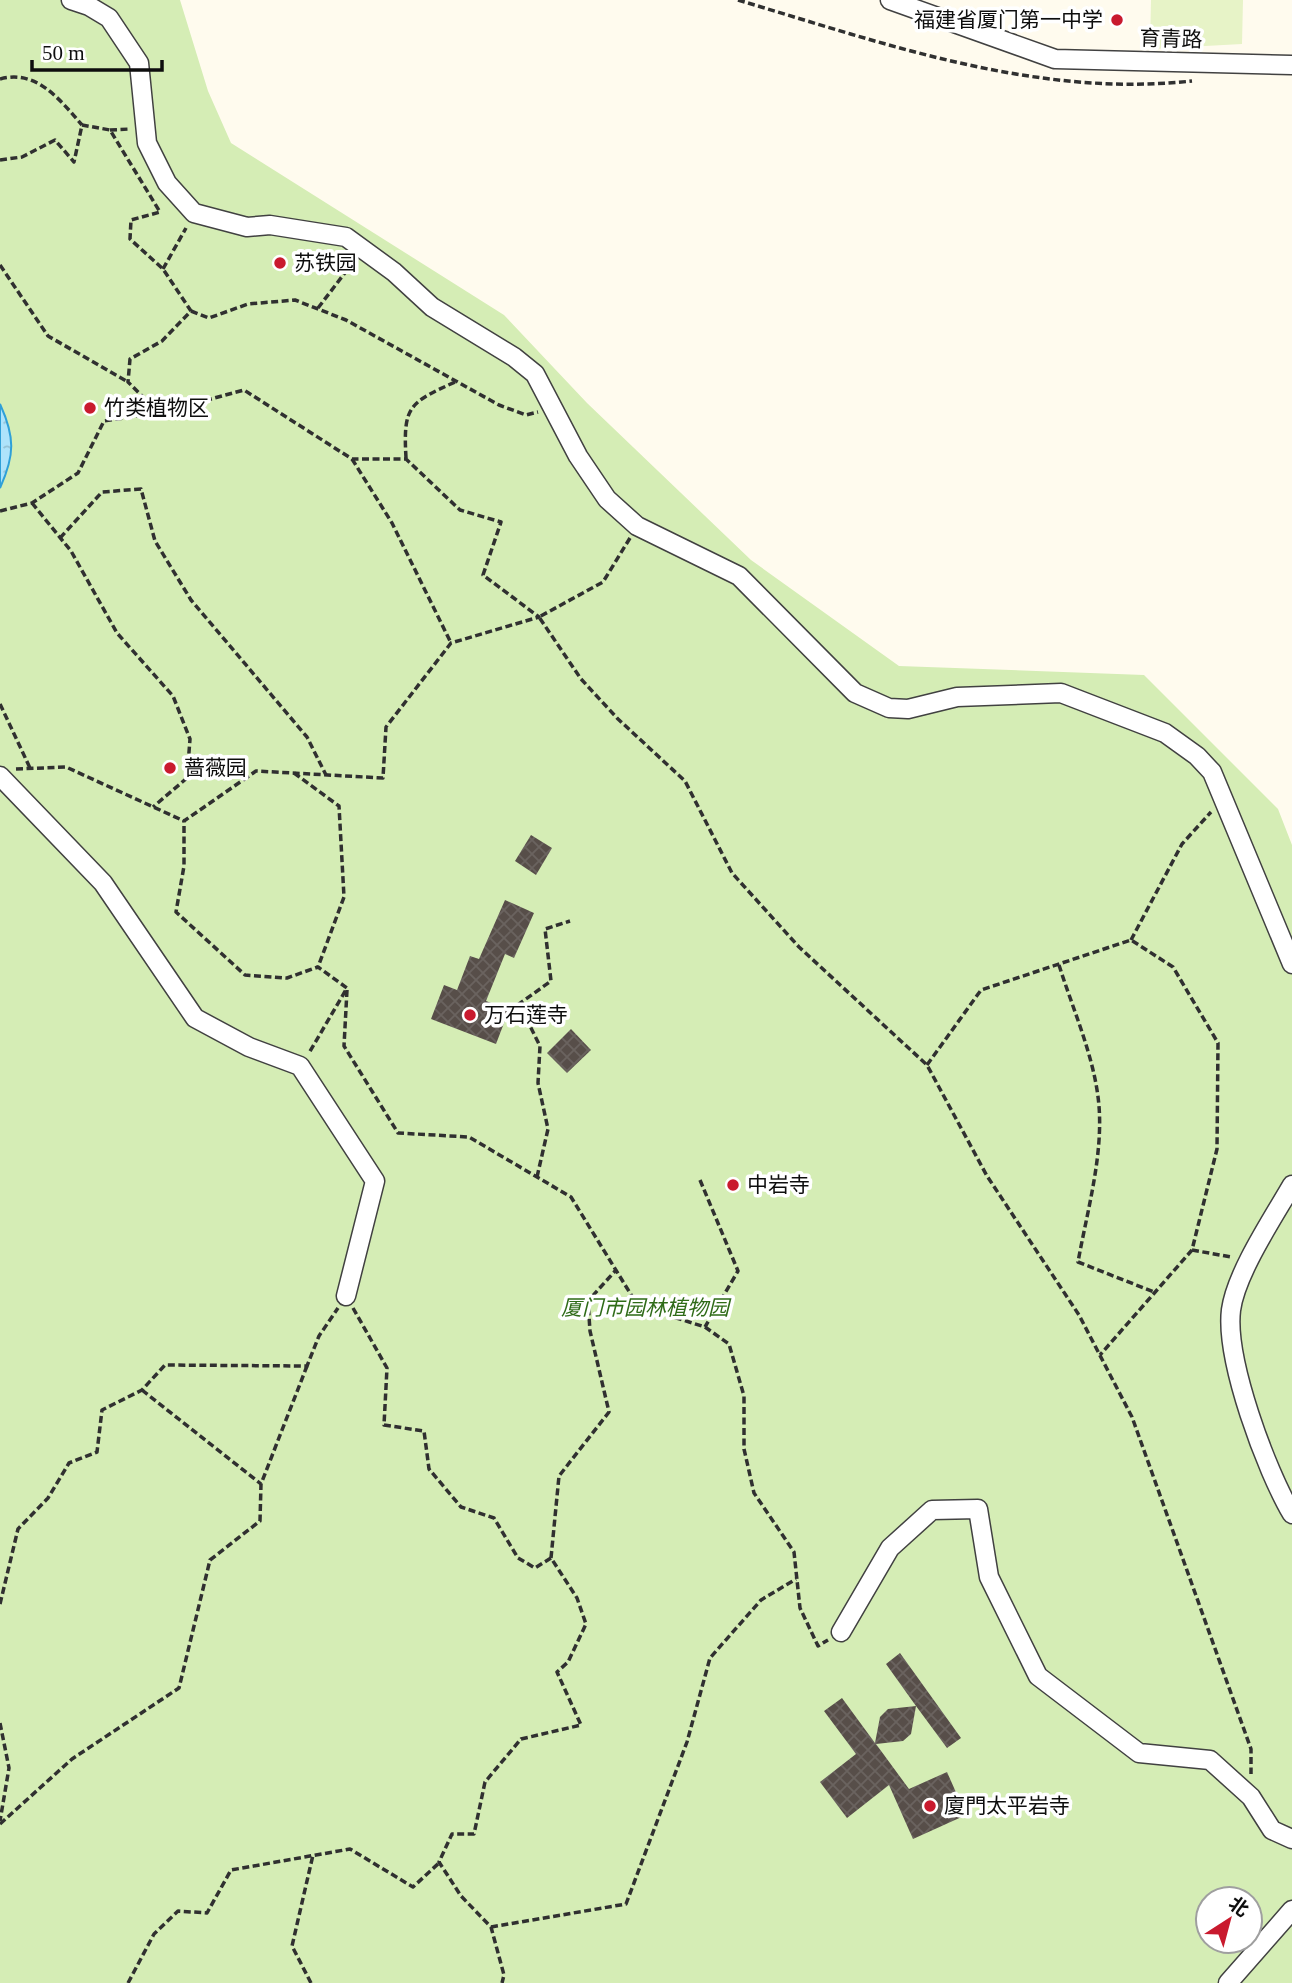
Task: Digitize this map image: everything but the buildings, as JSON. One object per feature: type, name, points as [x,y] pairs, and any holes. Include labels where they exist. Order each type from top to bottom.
[{"type":"lane","points":[[71,0],[89,6],[109,19],[139,63],[146,144],[167,183],[194,213],[247,227],[270,225],[346,237],[432,307],[514,356],[535,374],[578,456],[607,499],[637,526],[739,576],[855,693],[889,708],[908,709],[957,697],[1061,693],[1165,733],[1197,756],[1212,772],[1292,964]]},
{"type":"lane","name":"育青路","points":[[890,0],[1055,58],[1292,65]]},
{"type":"lane","points":[[5,772],[103,883],[195,1018],[249,1047],[300,1066],[375,1181],[346,1296]]},
{"type":"lane","points":[[1292,1185],[1249,1260],[1231,1309],[1232,1349],[1279,1492],[1292,1514]]},
{"type":"lane","points":[[841,1632],[890,1548],[923,1517],[932,1510],[978,1509],[989,1577],[1038,1676],[1139,1753],[1210,1760],[1251,1797],[1272,1830],[1292,1839]]},
{"type":"lane","points":[[1228,1983],[1292,1910]]},
{"type":"path","points":[[0,79],[15,75],[47,87],[82,125],[110,130],[160,212],[131,220],[130,239],[163,269],[191,311],[209,318],[248,304],[295,300],[346,320],[455,382],[526,415],[554,409]]},
{"type":"path","points":[[0,160],[22,157],[55,141],[75,162],[82,125]]},
{"type":"path","points":[[163,269],[194,213]]},
{"type":"path","points":[[317,309],[363,249]]},
{"type":"path","points":[[0,265],[48,336],[128,382],[159,413]]},
{"type":"path","points":[[128,382],[130,359],[162,341],[191,311]]},
{"type":"path","points":[[406,459],[404,424],[418,399],[455,382]]},
{"type":"path","points":[[0,511],[32,503],[78,473],[104,421],[159,413],[244,390],[352,459],[392,523],[451,643]]},
{"type":"path","points":[[352,459],[406,459],[460,510],[501,522],[483,575],[539,617],[581,678],[618,719],[685,782],[732,873],[799,947],[927,1065],[987,1176],[1079,1315],[1132,1417],[1251,1749],[1251,1797]]},
{"type":"path","points":[[60,538],[102,492],[141,489],[155,541],[191,600],[249,672],[307,737],[326,775]]},
{"type":"path","points":[[32,503],[60,538],[117,633],[173,696],[190,739],[187,778],[153,807]]},
{"type":"path","points":[[184,821],[256,771],[383,778],[386,727],[451,643],[539,617],[603,582],[637,526]]},
{"type":"path","points":[[0,705],[30,768]]},
{"type":"path","points":[[5,772],[66,767],[184,821]]},
{"type":"path","points":[[184,821],[184,866],[176,912],[245,975],[286,978],[317,967],[344,897],[339,806],[293,773]]},
{"type":"path","points":[[927,1065],[981,990],[1131,940],[1182,844],[1223,799]]},
{"type":"path","points":[[537,1177],[548,1129],[538,1083],[540,1046],[519,1004],[551,981],[545,929],[570,921]]},
{"type":"path","points":[[1100,1355],[1192,1250],[1217,1149],[1218,1043],[1173,967],[1131,940]]},
{"type":"path","points":[[1059,965],[1089,1058],[1099,1106],[1096,1168],[1078,1262],[1155,1293]]},
{"type":"path","points":[[317,967],[347,988]]},
{"type":"path","points":[[300,1066],[347,988]]},
{"type":"path","points":[[347,988],[344,1046],[398,1133],[468,1137],[571,1197],[638,1307],[705,1327],[729,1344],[744,1396],[744,1449],[754,1493],[794,1552],[800,1608],[818,1646],[841,1632]]},
{"type":"path","points":[[700,1180],[738,1271],[705,1327]]},
{"type":"path","points":[[1192,1250],[1249,1260]]},
{"type":"path","points":[[128,1983],[154,1934],[178,1911],[207,1913],[230,1870],[350,1849],[414,1887],[439,1862],[453,1833],[474,1834],[485,1782],[521,1739],[581,1725],[557,1672],[568,1662],[586,1624],[577,1598],[551,1558],[559,1476],[609,1412],[590,1331],[588,1301],[616,1270]]},
{"type":"path","points":[[0,1822],[72,1759],[179,1688],[210,1560],[260,1521],[261,1484],[319,1336],[346,1296],[387,1368],[384,1426],[424,1431],[429,1469],[461,1507],[494,1518],[518,1558],[535,1568],[551,1558]]},
{"type":"path","points":[[0,1604],[18,1529],[48,1498],[69,1463],[96,1452],[102,1410],[142,1390],[165,1365],[307,1366]]},
{"type":"path","points":[[142,1390],[261,1484]]},
{"type":"path","points":[[491,1927],[626,1904],[687,1742],[710,1658],[761,1600],[797,1578]]},
{"type":"path","points":[[0,1723],[9,1768],[0,1822]]},
{"type":"path","points":[[311,1983],[292,1946],[313,1855]]},
{"type":"path","points":[[439,1862],[461,1896],[491,1927],[504,1975],[502,1983]]},
{"type":"green space","name":"厦门市园林植物园","points":[[0,0],[180,0],[208,91],[231,143],[504,315],[587,403],[751,560],[899,666],[1144,675],[1278,809],[1292,845],[1292,1983],[0,1983]]},
{"type":"green space","points":[[1151,0],[1243,0],[1242,44],[1150,49]]},
{"type":"water","points":[[0,404],[11,436],[11,456],[0,488]]},
{"type":"place","name":"福建省厦门第一中学","points":[[1117,20]]},
{"type":"place","name":"苏铁园","points":[[280,263]]},
{"type":"place","name":"竹类植物区","points":[[90,408]]},
{"type":"place","name":"蔷薇园","points":[[170,768]]},
{"type":"place","name":"万石莲寺","points":[[470,1015]]},
{"type":"place","name":"中岩寺","points":[[733,1185]]},
{"type":"place","name":"廈門太平岩寺","points":[[930,1806]]}]
